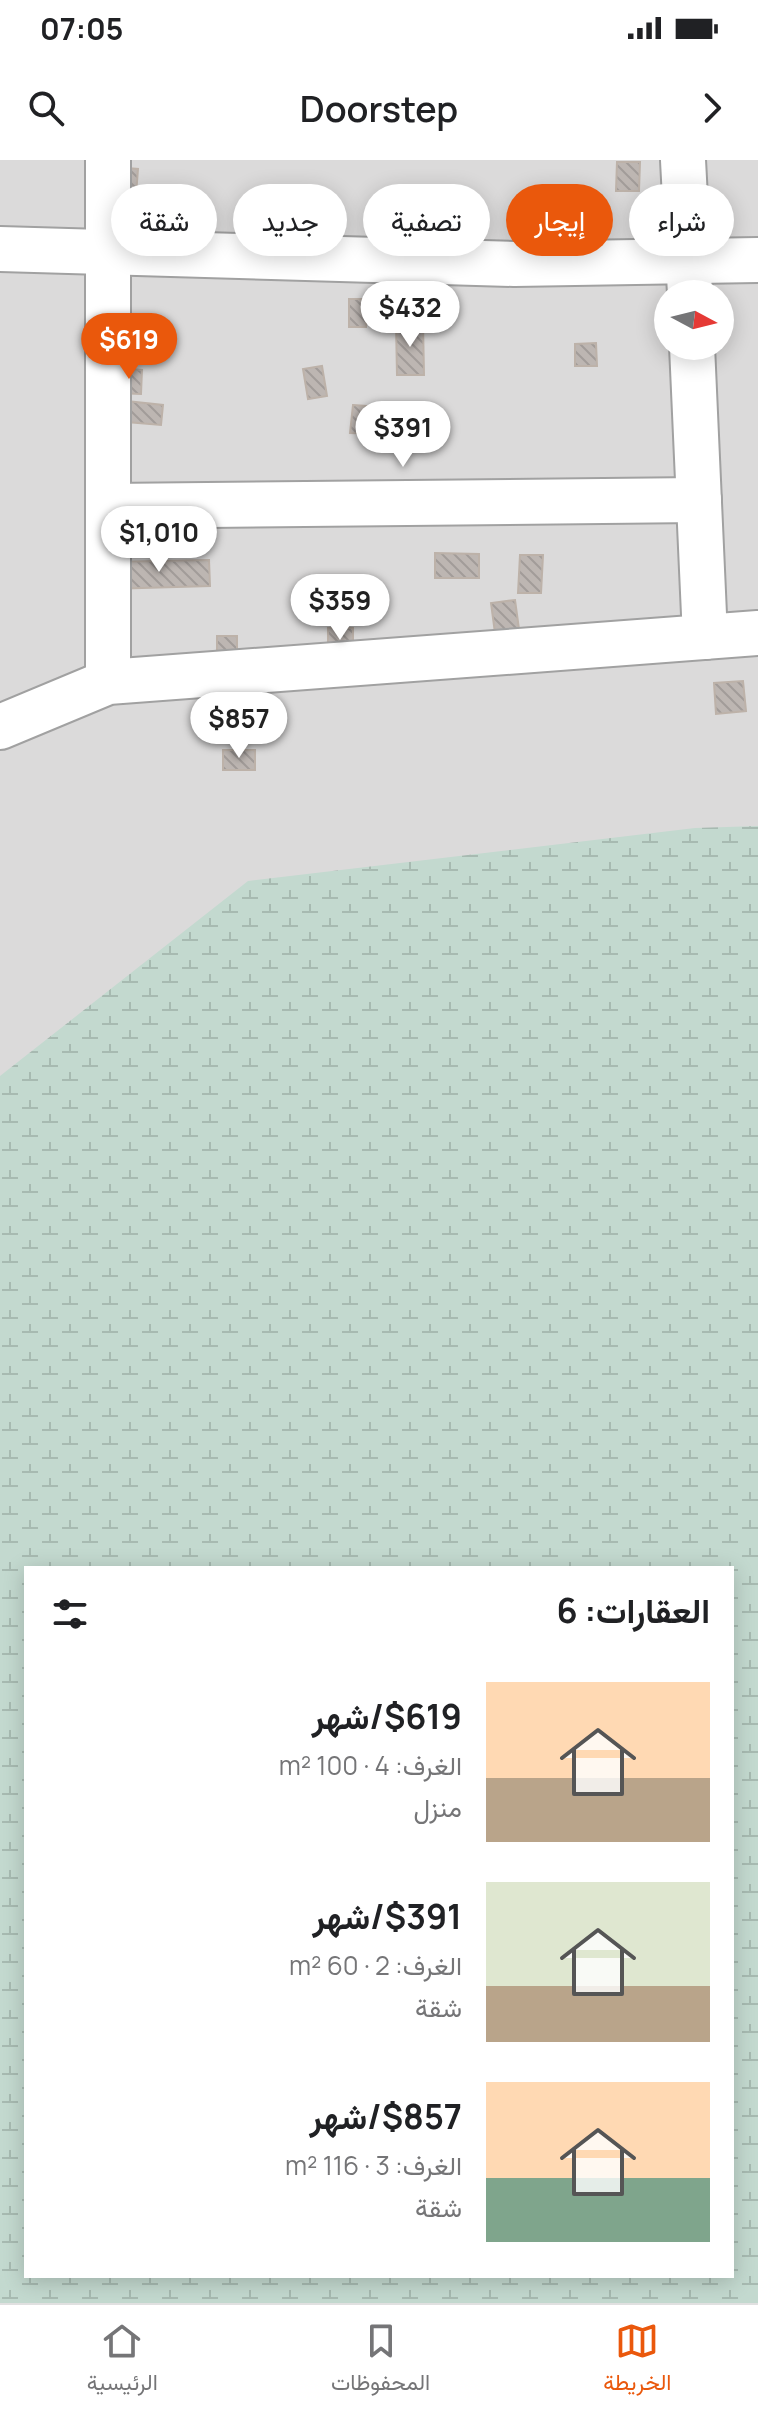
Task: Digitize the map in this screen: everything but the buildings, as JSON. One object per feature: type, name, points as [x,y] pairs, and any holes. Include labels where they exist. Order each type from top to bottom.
[{"type":"street","points":[[108,160],[108,682]]},
{"type":"street","points":[[683,160],[689,278]]},
{"type":"street","points":[[0,249],[514,264],[689,278],[758,260]]},
{"type":"street","points":[[693,360],[705,637]]},
{"type":"street","points":[[108,506],[699,500]]},
{"type":"street","points":[[0,727],[108,682],[758,633]]},
{"type":"shaded area","points":[[0,160],[758,160],[758,2303],[0,2303]]},
{"type":"green space","points":[[758,826],[758,2303],[0,2303],[0,1076],[248,881],[695,828]]}]
